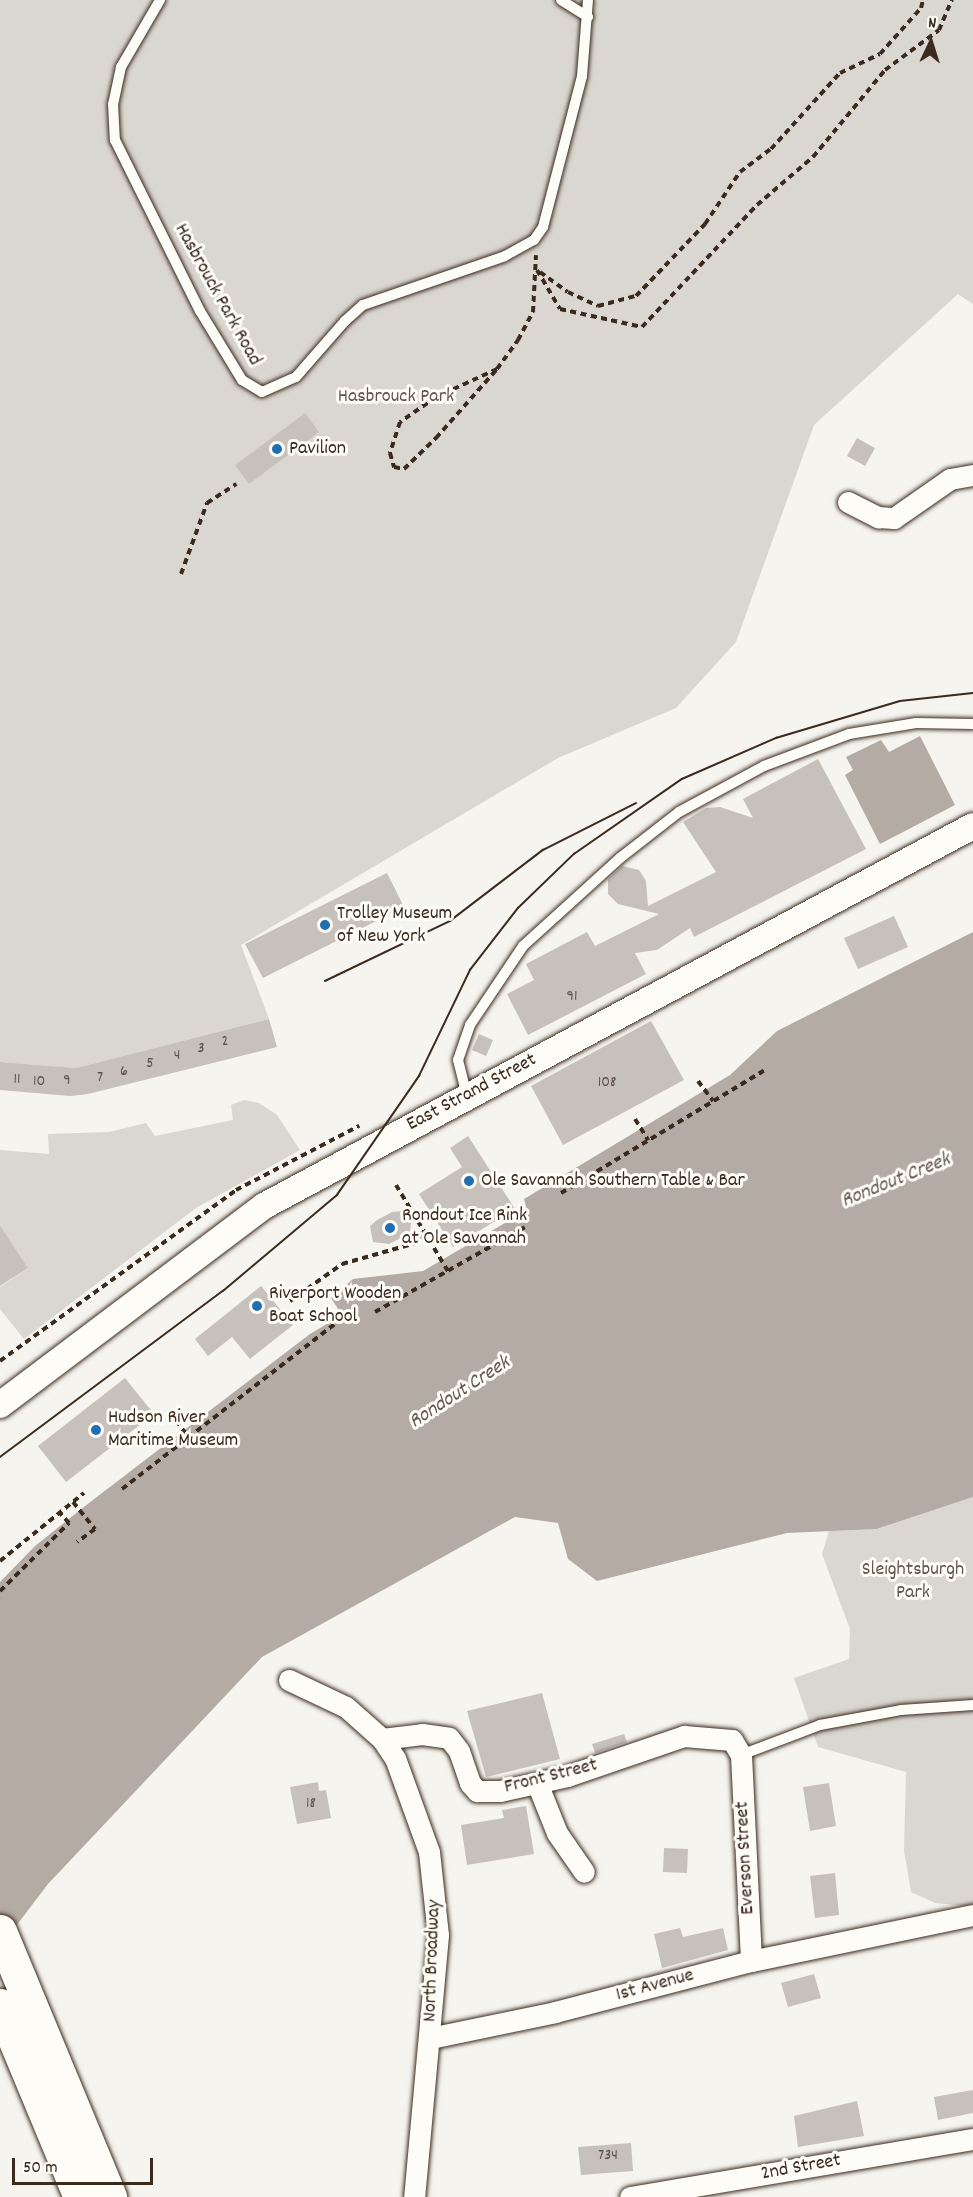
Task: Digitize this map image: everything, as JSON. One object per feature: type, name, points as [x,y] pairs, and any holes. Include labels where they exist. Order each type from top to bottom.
[{"type":"main road","points":[[0,1931],[81,2175]]},
{"type":"main road","points":[[0,2005],[81,2175],[110,2197]]},
{"type":"street","points":[[848,502],[878,517],[894,518],[950,479],[973,475]]},
{"type":"street","name":"East Strand Street","points":[[0,1405],[264,1206],[973,826]]},
{"type":"street","name":"North Broadway","points":[[289,1680],[346,1707],[382,1739],[395,1758],[429,1852],[435,1880],[438,1935],[414,2197]]},
{"type":"street","name":"Front Street","points":[[382,1739],[422,1734],[449,1738],[459,1751],[470,1783],[477,1791],[537,1784],[684,1736],[732,1740],[741,1755]]},
{"type":"street","name":"Everson Street","points":[[741,1755],[752,1961]]},
{"type":"street","points":[[537,1784],[557,1833],[584,1872]]},
{"type":"street","name":"1st Avenue","points":[[430,2038],[555,2012],[752,1961],[973,1915]]},
{"type":"street","name":"2nd Street","points":[[630,2197],[973,2139]]},
{"type":"lane","name":"Hasbrouck Park Road","points":[[160,0],[121,67],[113,104],[115,140],[201,311],[251,389],[272,390],[296,377],[345,321],[363,305],[505,256],[534,240]]},
{"type":"lane","points":[[561,0],[588,17]]},
{"type":"lane","points":[[534,240],[543,227],[582,76],[588,0]]},
{"type":"lane","points":[[467,1096],[458,1060],[470,1025],[523,946],[620,858],[679,812],[764,766],[849,734],[916,723],[973,724]]},
{"type":"lane","points":[[741,1755],[820,1725],[901,1710],[973,1705]]},
{"type":"path","points":[[537,270],[568,292],[598,306],[636,296],[705,224],[740,172],[771,149],[840,73],[880,54],[921,8],[923,0]]},
{"type":"path","points":[[537,270],[560,309],[642,327],[757,205],[813,157],[885,70],[939,30],[952,0]]},
{"type":"path","points":[[497,369],[436,397],[400,422],[390,453],[394,467],[404,469],[420,454],[497,369],[533,312],[537,270],[534,240]]},
{"type":"path","points":[[181,574],[207,503],[236,484]]},
{"type":"path","points":[[561,1193],[765,1070]]},
{"type":"path","points":[[698,1081],[713,1101]]},
{"type":"path","points":[[635,1119],[648,1140]]},
{"type":"path","points":[[0,1361],[236,1191],[359,1126]]},
{"type":"path","points":[[396,1185],[449,1273]]},
{"type":"path","points":[[375,1312],[449,1273],[525,1227]]},
{"type":"path","points":[[290,1301],[342,1264],[412,1244],[427,1234]]},
{"type":"path","points":[[122,1489],[340,1320]]},
{"type":"path","points":[[170,1412],[189,1438]]},
{"type":"path","points":[[0,1561],[84,1493]]},
{"type":"path","points":[[73,1502],[95,1530],[77,1542]]},
{"type":"path","points":[[0,1591],[69,1523],[59,1512]]},
{"type":"green space","name":"Hasbrouck Park","points":[[0,0],[973,0],[973,304],[958,294],[814,425],[736,642],[676,708],[558,758],[241,945],[269,1019],[76,1068],[0,1062]]},
{"type":"green space","points":[[244,1100],[259,1103],[277,1115],[300,1150],[196,1208],[24,1339],[0,1309],[0,1287],[28,1268],[0,1225],[0,1150],[49,1154],[48,1134],[109,1132],[146,1123],[155,1136],[233,1120],[231,1105]]},
{"type":"green space","name":"Sleightsburgh Park","points":[[973,1497],[973,1907],[935,1903],[911,1892],[904,1851],[906,1772],[818,1747],[794,1678],[849,1659],[850,1629],[822,1554],[829,1531],[878,1529]]},
{"type":"water","points":[[920,736],[955,805],[880,844],[845,775],[853,770],[846,757],[881,740],[889,752]]},
{"type":"water","name":"Rondout Creek","points":[[973,932],[973,1497],[877,1529],[787,1533],[597,1581],[568,1559],[558,1523],[515,1517],[262,1657],[48,1884],[0,1947],[0,1582],[35,1546],[85,1506],[310,1334],[342,1315],[331,1298],[353,1279],[423,1271],[527,1210],[524,1199],[730,1075],[777,1031]]},
{"type":"building","name":"Pavilion","points":[[305,413],[319,432],[249,484],[235,465]]},
{"type":"building","points":[[857,438],[875,448],[865,466],[847,456]]},
{"type":"building","points":[[818,759],[866,849],[694,937],[690,928],[657,950],[635,953],[646,974],[528,1035],[507,994],[534,980],[526,964],[587,932],[595,946],[659,914],[618,904],[608,894],[608,879],[622,866],[639,870],[646,881],[648,906],[716,872],[683,822],[706,808],[720,807],[753,818],[743,799]]},
{"type":"building","name":"Trolley Museum of New York","points":[[387,873],[404,907],[263,978],[245,944]]},
{"type":"building","points":[[894,916],[908,947],[858,969],[844,938]]},
{"type":"building","points":[[269,1019],[277,1047],[88,1094],[70,1096],[0,1090],[0,1062],[76,1068]]},
{"type":"building","points":[[651,1021],[684,1080],[563,1145],[531,1086]]},
{"type":"building","points":[[479,1034],[493,1040],[486,1056],[472,1050]]},
{"type":"building","name":"Ole Savannah Southern Table & Bar","points":[[468,1136],[515,1209],[453,1247],[419,1194],[462,1167],[450,1148]]},
{"type":"building","name":"Rondout Ice Rink at Ole Savannah","points":[[413,1210],[410,1231],[403,1237],[389,1244],[373,1242],[370,1226],[377,1220],[392,1212]]},
{"type":"building","points":[[0,1225],[28,1268],[0,1286]]},
{"type":"building","name":"Riverport Wooden Boat School","points":[[261,1286],[293,1325],[250,1359],[232,1337],[208,1356],[195,1339]]},
{"type":"building","name":"Hudson River Maritime Museum","points":[[125,1378],[154,1414],[66,1482],[38,1446]]},
{"type":"building","points":[[542,1693],[560,1759],[486,1777],[467,1711]]},
{"type":"building","points":[[624,1734],[627,1742],[595,1753],[592,1744]]},
{"type":"building","points":[[318,1782],[319,1791],[326,1790],[331,1818],[297,1824],[290,1787]]},
{"type":"building","points":[[829,1783],[836,1826],[810,1831],[803,1787]]},
{"type":"building","points":[[526,1806],[534,1854],[467,1865],[461,1825],[504,1818],[502,1810]]},
{"type":"building","points":[[664,1848],[688,1849],[687,1873],[663,1872]]},
{"type":"building","points":[[835,1873],[839,1915],[815,1918],[810,1876]]},
{"type":"building","points":[[680,1928],[683,1937],[723,1928],[728,1950],[662,1968],[654,1934]]},
{"type":"building","points":[[814,1974],[821,1998],[788,2007],[781,1983]]},
{"type":"building","points":[[973,2090],[973,2113],[938,2120],[934,2097]]},
{"type":"building","points":[[857,2101],[864,2136],[798,2147],[794,2116]]},
{"type":"building","points":[[631,2143],[633,2171],[581,2175],[578,2147]]},
{"type":"tram line","points":[[0,1457],[223,1291],[337,1195],[419,1076],[470,970],[518,908],[574,854],[682,779],[776,738],[900,701],[973,693]]},
{"type":"tram line","points":[[325,981],[450,921],[543,850],[636,803]]},
{"type":"place","name":"Pavilion","points":[[277,449]]},
{"type":"place","name":"Trolley Museum of New York","points":[[325,925]]},
{"type":"place","name":"Ole Savannah Southern Table & Bar","points":[[469,1181]]},
{"type":"place","name":"Rondout Ice Rink at Ole Savannah","points":[[390,1228]]},
{"type":"place","name":"Riverport Wooden Boat School","points":[[257,1306]]},
{"type":"place","name":"Hudson River Maritime Museum","points":[[96,1430]]}]
